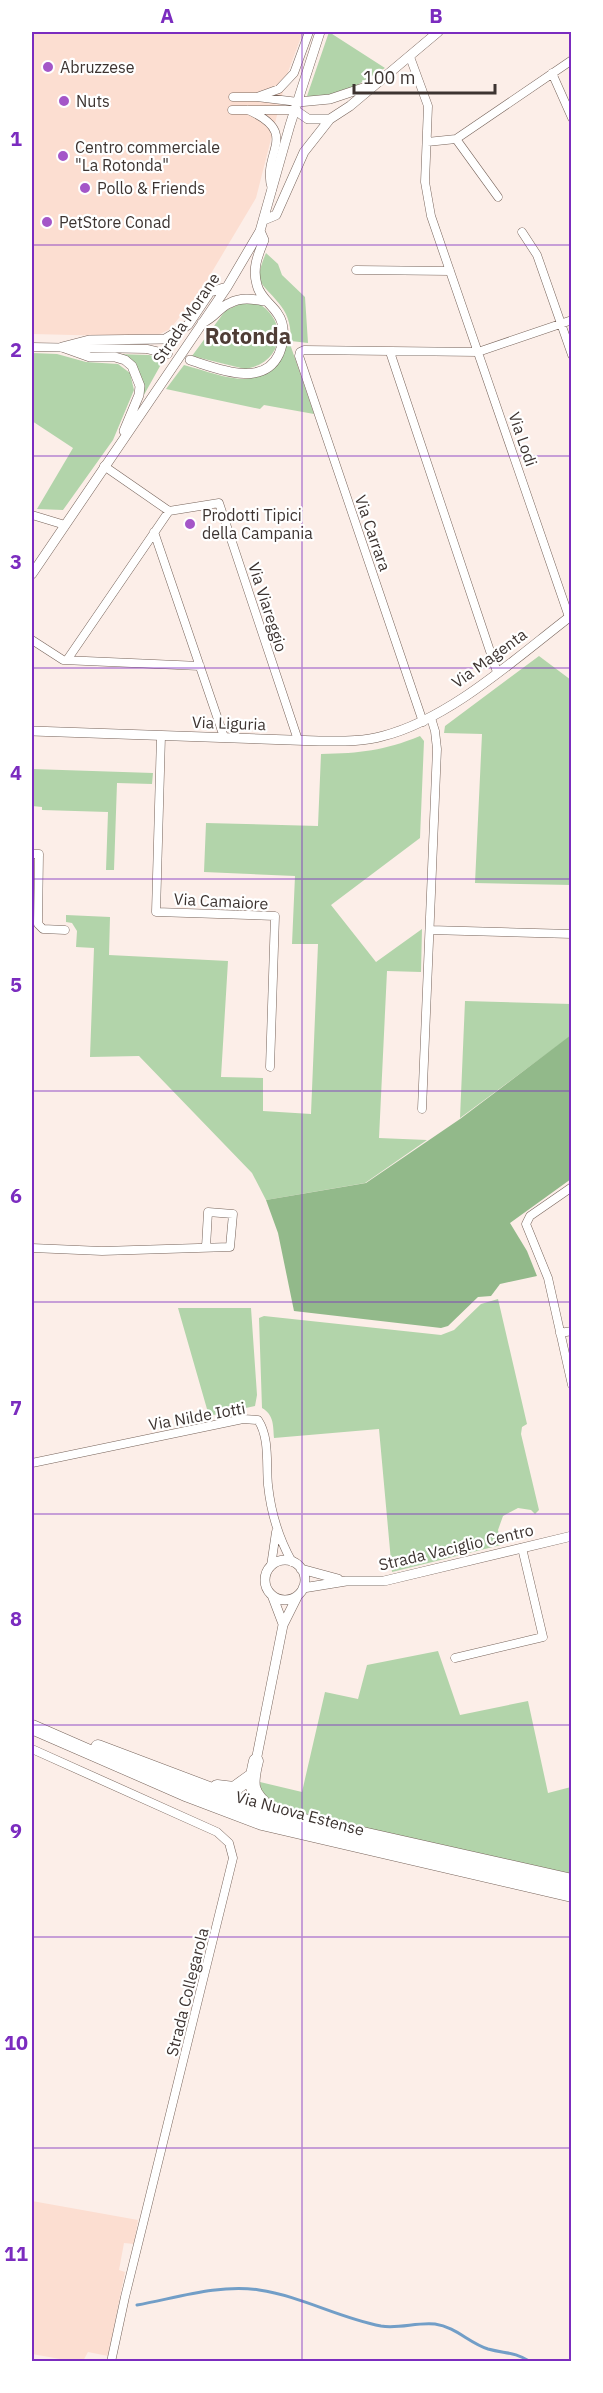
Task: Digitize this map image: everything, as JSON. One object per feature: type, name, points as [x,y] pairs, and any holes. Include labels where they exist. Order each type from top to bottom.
[{"type":"highway","name":"Via Nuova Estense","points":[[32,1725],[278,1815],[572,1881]]},
{"type":"highway","name":"Via Nuova Estense","points":[[32,1725],[188,1796],[262,1823],[572,1895]]},
{"type":"highway","points":[[256,1761],[252,1776],[253,1789],[257,1798],[278,1815]]},
{"type":"highway","points":[[198,1785],[234,1789],[252,1776]]},
{"type":"street","points":[[257,97],[279,89],[294,73],[309,32]]},
{"type":"street","name":"Strada Morane","points":[[32,574],[227,287],[260,231],[320,32]]},
{"type":"street","points":[[264,220],[276,215],[304,152],[330,119],[350,106],[438,32]]},
{"type":"street","name":"Via Lodi","points":[[410,57],[428,106],[425,193],[570,616]]},
{"type":"street","points":[[427,142],[456,139],[572,60]]},
{"type":"street","points":[[552,73],[572,118]]},
{"type":"street","points":[[232,110],[296,106],[343,96],[377,83]]},
{"type":"street","points":[[233,98],[257,97],[296,106],[308,119],[330,119]]},
{"type":"street","points":[[248,110],[270,123],[277,137],[269,179],[273,190]]},
{"type":"street","points":[[456,139],[498,197]]},
{"type":"street","points":[[190,360],[241,374],[264,369],[277,358],[283,344],[284,333],[282,320],[277,312],[264,301],[257,285],[255,264],[264,240],[260,231]]},
{"type":"street","points":[[522,232],[537,255],[572,355]]},
{"type":"street","points":[[356,270],[450,271]]},
{"type":"street","points":[[62,347],[89,340],[165,339],[188,325],[210,292],[227,287]]},
{"type":"street","points":[[202,323],[213,318],[228,303],[246,298],[264,301]]},
{"type":"street","points":[[497,672],[390,352],[478,352],[572,320]]},
{"type":"street","points":[[32,347],[147,349],[168,354]]},
{"type":"street","points":[[62,347],[90,357],[115,357],[125,360],[132,366],[140,386],[139,396],[131,410],[121,441]]},
{"type":"street","name":"Via Carrara","points":[[390,352],[304,350],[299,356],[427,720],[435,731],[437,749],[422,1109]]},
{"type":"street","points":[[67,660],[169,511],[104,466]]},
{"type":"street","name":"Via Viareggio","points":[[169,511],[219,503],[298,740]]},
{"type":"street","points":[[32,515],[65,525]]},
{"type":"street","points":[[154,532],[225,738]]},
{"type":"street","name":"Via Magenta","points":[[427,720],[497,672],[570,616]]},
{"type":"street","points":[[32,640],[67,660],[200,666]]},
{"type":"street","name":"Via Liguria","points":[[32,731],[298,740],[365,740],[397,733],[427,720]]},
{"type":"street","name":"Via Camaiore","points":[[161,736],[156,912],[275,916],[270,1067]]},
{"type":"street","points":[[32,854],[39,854],[38,924],[43,929],[65,930]]},
{"type":"street","points":[[429,930],[572,934]]},
{"type":"street","points":[[572,1187],[530,1216],[526,1224],[548,1278],[572,1385]]},
{"type":"street","points":[[32,1248],[102,1251],[230,1247],[233,1214],[208,1212],[206,1247]]},
{"type":"street","points":[[560,1333],[572,1331]]},
{"type":"street","name":"Via Nilde Iotti","points":[[32,1463],[252,1418],[258,1420],[262,1426],[264,1438],[268,1485],[276,1530],[292,1562]]},
{"type":"street","name":"Via Nilde Iotti","points":[[271,1566],[276,1530]]},
{"type":"street","name":"Strada Vaciglio Centro","points":[[303,1588],[346,1581],[384,1581],[572,1536]]},
{"type":"street","points":[[454,1658],[543,1636],[522,1548]]},
{"type":"street","points":[[256,1761],[283,1625],[303,1588],[305,1579],[302,1569],[292,1562],[282,1561],[271,1566],[265,1579],[283,1625]]},
{"type":"street","name":"Strada Vaciglio Centro","points":[[302,1569],[346,1581]]},
{"type":"street","points":[[272,1595],[282,1600],[297,1596]]},
{"type":"street","name":"Strada Collegarola","points":[[32,1749],[217,1832],[229,1843],[233,1858],[111,2361]]},
{"type":"shaded area","points":[[32,32],[303,32],[288,72],[256,198],[200,292],[170,329],[154,337],[32,334]]},
{"type":"shaded area","points":[[32,2201],[138,2220],[134,2244],[124,2243],[119,2270],[125,2272],[108,2356],[88,2352],[83,2361],[77,2362],[32,2354]]},
{"type":"green space","points":[[329,32],[385,68],[341,95],[306,99]]},
{"type":"green space","points":[[266,253],[278,264],[282,275],[305,297],[308,343],[291,341],[286,314],[262,283],[260,272]]},
{"type":"green space","points":[[256,302],[267,310],[278,330],[275,350],[268,359],[245,369],[192,356],[225,311],[240,304]]},
{"type":"green space","points":[[289,341],[314,414],[264,405],[260,409],[166,389],[184,365],[232,378],[257,377],[269,370],[279,359]]},
{"type":"green space","points":[[32,353],[57,354],[86,362],[118,364],[130,373],[134,390],[113,440],[63,510],[37,509],[73,448],[32,421]]},
{"type":"green space","points":[[116,354],[149,355],[164,359],[140,402],[139,372]]},
{"type":"green space","points":[[539,656],[571,680],[571,885],[475,883],[482,734],[444,733],[445,726]]},
{"type":"green space","points":[[420,736],[424,741],[420,838],[331,905],[376,962],[422,929],[421,972],[387,971],[379,1138],[427,1140],[365,1183],[266,1200],[252,1173],[139,1056],[90,1057],[94,948],[76,947],[77,931],[72,923],[66,922],[66,915],[110,917],[109,955],[228,961],[221,1077],[263,1078],[263,1111],[311,1114],[318,944],[292,944],[295,876],[204,872],[206,823],[318,826],[321,754],[372,750]]},
{"type":"green space","points":[[32,769],[153,773],[152,784],[117,783],[114,870],[106,870],[108,812],[42,810],[42,807],[32,806]]},
{"type":"green space","points":[[465,1001],[571,1004],[572,1035],[460,1118]]},
{"type":"green space","points":[[571,1035],[571,1179],[510,1223],[527,1251],[537,1276],[500,1284],[491,1296],[478,1297],[448,1326],[441,1328],[294,1311],[278,1233],[266,1200],[366,1183],[460,1119]]},
{"type":"green space","points":[[498,1299],[527,1424],[522,1427],[521,1434],[539,1510],[535,1514],[531,1510],[518,1508],[503,1516],[498,1530],[501,1545],[392,1572],[379,1429],[274,1438],[271,1417],[262,1408],[259,1318],[264,1316],[441,1335],[454,1330],[481,1304]]},
{"type":"green space","points":[[178,1308],[251,1308],[257,1395],[255,1406],[209,1416]]},
{"type":"green space","points":[[438,1651],[460,1715],[528,1701],[548,1793],[571,1787],[571,1876],[284,1815],[262,1800],[260,1782],[302,1792],[325,1692],[358,1699],[367,1665]]},
{"type":"waterway","points":[[137,2305],[213,2290],[259,2290],[290,2297],[381,2326],[428,2324],[443,2326],[481,2346],[514,2354],[531,2362]]},
{"type":"place","name":"Abruzzese","points":[[48,67]]},
{"type":"place","name":"Nuts","points":[[64,101]]},
{"type":"place","name":"Centro commerciale \"La Rotonda\"","points":[[63,156]]},
{"type":"place","name":"Pollo & Friends","points":[[85,188]]},
{"type":"place","name":"PetStore Conad","points":[[47,222]]},
{"type":"place","name":"Prodotti Tipici della Campania","points":[[190,524]]},
{"type":"district","name":"Rotonda","points":[[248,336]]}]
